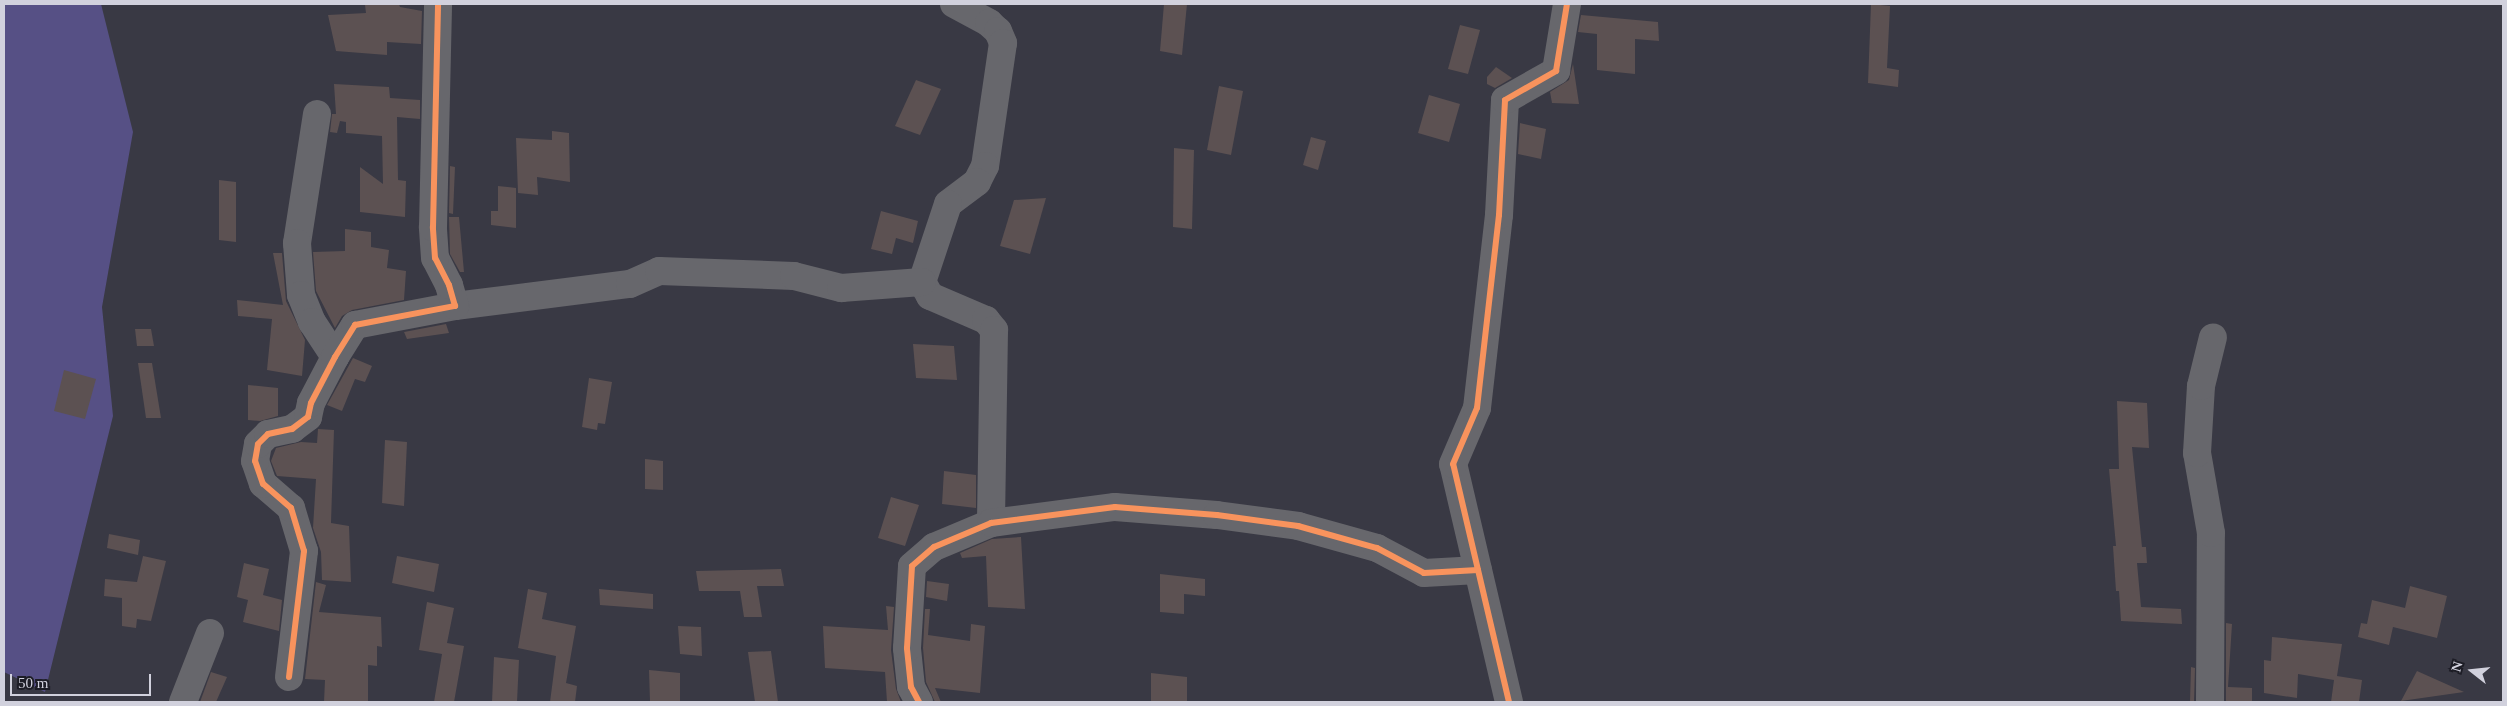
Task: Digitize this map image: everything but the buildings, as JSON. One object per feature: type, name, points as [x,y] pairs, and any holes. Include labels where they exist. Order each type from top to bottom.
[{"type":"street","points":[[438,4],[433,227],[435,258],[449,285],[455,306]]},
{"type":"street","points":[[954,4],[989,23],[998,31],[1003,43],[985,166],[977,182],[948,204],[922,282],[930,296],[986,320],[994,330],[991,524]]},
{"type":"street","points":[[1509,702],[1453,464],[1477,408],[1500,215],[1506,100],[1556,70],[1567,4]]},
{"type":"street","points":[[317,114],[296,243],[301,295],[312,322],[334,357]]},
{"type":"street","points":[[289,677],[304,551],[291,508],[263,484],[255,461],[258,444],[268,434],[292,429],[308,417],[311,403],[334,357],[355,325],[455,306],[630,284],[659,271],[794,276],[841,288],[922,282]]},
{"type":"street","points":[[2210,702],[2211,533],[2197,453],[2201,386],[2213,337]]},
{"type":"street","points":[[919,702],[911,687],[907,648],[912,566],[934,547],[991,524],[1115,507],[1216,515],[1298,526],[1377,548],[1424,573],[1478,570]]},
{"type":"street","points":[[183,702],[210,633]]},
{"type":"shaded area","points":[[4,4],[101,4],[133,132],[102,307],[113,416],[45,692],[4,672]]},
{"type":"cycle path","points":[[289,677],[304,551],[291,508],[263,484],[255,461],[258,444],[268,434],[292,429],[308,417],[311,403],[335,357],[355,325],[455,306],[449,285],[435,258],[433,227],[438,4]]},
{"type":"cycle path","points":[[1509,702],[1453,464],[1477,408],[1499,215],[1505,100],[1556,71],[1567,4]]},
{"type":"cycle path","points":[[919,702],[911,687],[907,648],[912,566],[934,547],[991,523],[1115,507],[1217,515],[1298,526],[1377,548],[1424,573],[1478,570]]}]
